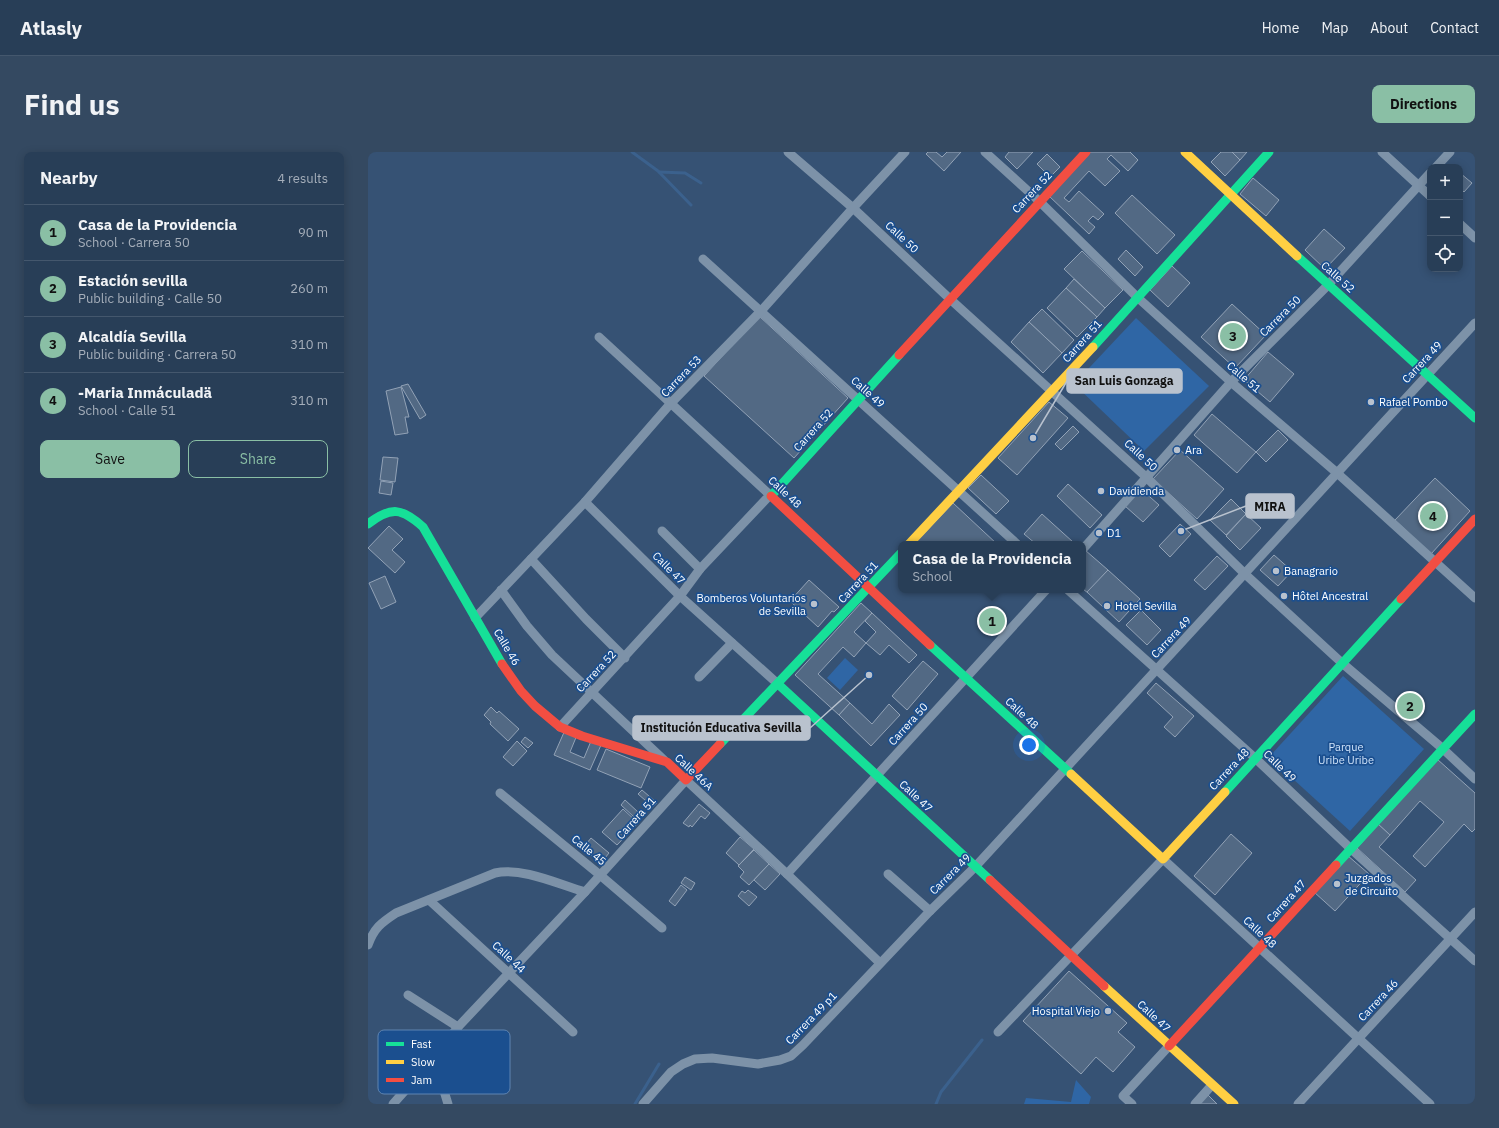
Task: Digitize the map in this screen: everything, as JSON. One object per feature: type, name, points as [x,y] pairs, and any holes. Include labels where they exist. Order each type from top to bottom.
[{"type":"main road","name":"Carrera 52","points":[[770,495],[1086,152]]},
{"type":"main road","name":"Calle 52","points":[[1185,152],[1328,285],[1475,418]]},
{"type":"main road","name":"Carrera 51","points":[[912,541],[1053,391],[1269,152]]},
{"type":"main road","name":"Calle 48","points":[[770,495],[1163,859]]},
{"type":"main road","name":"Calle 46","points":[[368,524],[386,511],[394,510],[403,512],[417,521],[423,528],[500,661],[521,691],[535,706],[560,728],[667,762]]},
{"type":"main road","name":"Carrera 48","points":[[1163,859],[1475,519]]},
{"type":"main road","name":"Carrera 51","points":[[686,780],[898,556]]},
{"type":"main road","name":"Calle 47","points":[[778,684],[1070,955],[1234,1104]]},
{"type":"main road","name":"Carrera 47","points":[[1169,1046],[1442,748],[1475,714]]},
{"type":"main road","name":"Calle 46A","points":[[667,762],[686,780]]},
{"type":"street","name":"Calle 50","points":[[788,152],[853,208],[1053,391],[1146,477],[1245,574],[1342,663],[1442,748],[1475,779]]},
{"type":"street","name":"Carrera 53","points":[[476,618],[585,502],[671,403],[760,311],[905,152]]},
{"type":"street","name":"Calle 51","points":[[985,152],[1137,297],[1231,382],[1336,472],[1475,598]]},
{"type":"street","points":[[1382,152],[1427,194]]},
{"type":"street","points":[[1439,164],[1450,152]]},
{"type":"street","name":"Carrera 50","points":[[1086,546],[1231,382],[1328,285],[1427,176]]},
{"type":"street","points":[[1463,227],[1475,238]]},
{"type":"street","name":"Calle 49","points":[[702,259],[1014,541]]},
{"type":"street","name":"Carrera 49","points":[[880,963],[975,867],[1245,574],[1336,472],[1475,323]]},
{"type":"street","name":"Calle 48","points":[[599,337],[770,495]]},
{"type":"street","name":"Carrera 52","points":[[560,728],[680,596],[700,569],[770,495]]},
{"type":"street","name":"Calle 47","points":[[585,502],[680,596],[778,684]]},
{"type":"street","points":[[662,531],[700,569]]},
{"type":"street","points":[[531,559],[586,620],[625,658]]},
{"type":"street","name":"Calle 46A","points":[[501,590],[527,626],[552,655],[667,762]]},
{"type":"street","name":"Carrera 50","points":[[787,874],[1043,593]]},
{"type":"street","name":"Calle 49","points":[[1071,593],[1255,758],[1350,849],[1475,961]]},
{"type":"street","points":[[699,678],[732,643]]},
{"type":"street","name":"Calle 46A","points":[[686,780],[880,963]]},
{"type":"street","name":"Carrera 51","points":[[456,1030],[585,892],[686,780]]},
{"type":"street","name":"Calle 45","points":[[500,793],[662,928]]},
{"type":"street","name":"Calle 48","points":[[1163,859],[1430,1104]]},
{"type":"street","name":"Carrera 48","points":[[998,1032],[1163,859]]},
{"type":"street","points":[[368,945],[372,934],[381,922],[396,913],[505,870],[519,872],[585,892]]},
{"type":"street","points":[[888,874],[930,911]]},
{"type":"street","name":"Calle 44","points":[[429,900],[573,1032]]},
{"type":"street","name":"Carrera 46","points":[[1298,1104],[1475,912]]},
{"type":"street","name":"Carrera 49 p1","points":[[643,1104],[671,1072],[682,1064],[695,1059],[712,1058],[758,1064],[780,1060],[791,1056],[804,1045],[880,963]]},
{"type":"street","points":[[408,995],[458,1027]]},
{"type":"street","name":"Carrera 47","points":[[1132,1104],[1123,1096],[1169,1046]]},
{"type":"street","points":[[1195,1104],[1212,1085]]},
{"type":"street","name":"Carrera 51","points":[[393,1104],[402,1094]]},
{"type":"street","points":[[445,1094],[448,1104]]},
{"type":"green space","points":[[1136,318],[1209,386],[1144,451],[1074,384]]},
{"type":"green space","points":[[845,658],[858,670],[840,690],[827,678]]},
{"type":"green space","name":"Parque Uribe Uribe","points":[[1343,676],[1424,749],[1350,831],[1269,757]]},
{"type":"green space","points":[[1076,1080],[1091,1097],[1089,1104],[1024,1104],[1026,1098],[1071,1102]]},
{"type":"building","points":[[928,152],[936,152],[942,157],[947,152],[961,152],[944,171],[926,154]]},
{"type":"building","points":[[1009,152],[1033,152],[1017,169],[1005,157]]},
{"type":"building","points":[[1090,152],[1130,152],[1138,160],[1128,171],[1111,155],[1107,159],[1120,171],[1105,186],[1089,171],[1064,198],[1069,202],[1079,191],[1104,214],[1098,220],[1093,216],[1088,221],[1095,227],[1089,234],[1049,196]]},
{"type":"building","points":[[1221,152],[1232,152],[1240,160],[1225,176],[1211,162]]},
{"type":"building","points":[[1232,152],[1247,152],[1240,160]]},
{"type":"building","points":[[1047,154],[1060,167],[1050,177],[1037,164]]},
{"type":"building","points":[[1463,176],[1472,183],[1464,192],[1463,191]]},
{"type":"building","points":[[1253,178],[1279,200],[1266,216],[1240,194]]},
{"type":"building","points":[[1132,195],[1175,235],[1157,254],[1115,213]]},
{"type":"building","points":[[1324,229],[1345,248],[1325,269],[1305,250]]},
{"type":"building","points":[[1126,250],[1143,267],[1135,276],[1118,259]]},
{"type":"building","points":[[1082,251],[1123,290],[1105,308],[1064,269]]},
{"type":"building","points":[[1172,266],[1190,283],[1168,307],[1150,290]]},
{"type":"building","points":[[1074,279],[1105,308],[1097,317],[1066,288]]},
{"type":"building","points":[[1066,288],[1097,317],[1077,337],[1047,308]]},
{"type":"building","points":[[1232,304],[1266,335],[1235,368],[1201,337]]},
{"type":"building","points":[[1042,309],[1074,340],[1062,353],[1029,322]]},
{"type":"building","points":[[759,316],[848,398],[794,458],[704,376]]},
{"type":"building","points":[[1029,322],[1062,353],[1043,373],[1011,342]]},
{"type":"building","points":[[1268,352],[1294,374],[1270,402],[1244,380]]},
{"type":"building","points":[[1130,369],[1133,370],[1133,376],[1130,377],[1127,376],[1126,373],[1127,370]]},
{"type":"building","points":[[408,384],[426,415],[420,419],[401,386]]},
{"type":"building","points":[[401,387],[409,417],[405,417],[408,433],[395,435],[386,391]]},
{"type":"building","points":[[1049,402],[1068,418],[1017,475],[998,458]]},
{"type":"building","points":[[1212,414],[1256,452],[1237,473],[1194,435]]},
{"type":"building","points":[[1073,426],[1079,432],[1061,450],[1055,444]]},
{"type":"building","points":[[1278,430],[1288,440],[1266,462],[1256,452]]},
{"type":"building","points":[[1180,450],[1224,489],[1197,519],[1153,479]]},
{"type":"building","points":[[383,457],[398,458],[395,482],[380,480]]},
{"type":"building","points":[[981,475],[1009,501],[996,514],[968,488]]},
{"type":"building","points":[[1435,478],[1470,511],[1431,554],[1395,520]]},
{"type":"building","points":[[381,481],[393,483],[391,495],[379,493]]},
{"type":"building","points":[[1068,484],[1102,515],[1090,528],[1057,496]]},
{"type":"building","points":[[1141,489],[1159,505],[1143,522],[1125,506]]},
{"type":"building","points":[[1231,499],[1246,514],[1226,535],[1210,520]]},
{"type":"building","points":[[953,503],[994,541],[917,541]]},
{"type":"building","points":[[1042,514],[1072,541],[1032,541],[1024,534]]},
{"type":"building","points":[[1246,514],[1261,528],[1240,550],[1226,536]]},
{"type":"building","points":[[1180,524],[1191,534],[1170,557],[1159,546]]},
{"type":"building","points":[[389,526],[403,539],[392,550],[405,562],[395,573],[368,548]]},
{"type":"building","points":[[1086,551],[1108,570],[1088,593],[1086,591]]},
{"type":"building","name":"Banagrario","points":[[1274,555],[1292,571],[1278,586],[1260,570]]},
{"type":"building","points":[[1217,556],[1228,566],[1205,590],[1194,580]]},
{"type":"building","points":[[1108,570],[1140,599],[1119,622],[1087,592]]},
{"type":"building","points":[[385,576],[396,602],[381,609],[369,583]]},
{"type":"building","name":"Bomberos Voluntarios de Sevilla","points":[[809,580],[839,607],[834,612],[832,611],[818,627],[790,601]]},
{"type":"building","points":[[861,603],[872,613],[854,632],[866,643],[854,657],[843,647],[818,674],[850,703],[839,715],[795,675]]},
{"type":"building","points":[[1141,610],[1161,630],[1147,645],[1126,625]]},
{"type":"building","points":[[872,613],[917,655],[909,663],[889,645],[880,655],[866,643],[876,632],[865,621]]},
{"type":"building","points":[[923,661],[938,674],[907,710],[892,696]]},
{"type":"building","points":[[1156,683],[1194,716],[1175,737],[1164,727],[1173,717],[1147,693]]},
{"type":"building","points":[[850,703],[872,724],[889,704],[900,715],[871,746],[839,715]]},
{"type":"building","points":[[491,707],[497,713],[499,711],[519,729],[508,741],[490,724],[491,722],[484,715]]},
{"type":"building","points":[[565,730],[577,735],[570,752],[584,758],[591,741],[601,745],[590,770],[554,755]]},
{"type":"building","points":[[525,737],[533,743],[528,748],[521,742]]},
{"type":"building","points":[[517,741],[527,751],[513,766],[503,757]]},
{"type":"building","points":[[606,749],[650,767],[641,788],[597,770]]},
{"type":"building","points":[[1437,759],[1475,793],[1475,829],[1472,832],[1464,824],[1425,867],[1413,856],[1444,822],[1420,801],[1390,835],[1378,824]]},
{"type":"building","points":[[642,790],[657,803],[653,807],[638,794]]},
{"type":"building","points":[[625,800],[638,812],[634,817],[621,805]]},
{"type":"building","points":[[699,804],[710,813],[705,819],[701,816],[692,827],[690,825],[689,827],[683,823]]},
{"type":"building","points":[[623,809],[638,823],[617,845],[602,832]]},
{"type":"building","points":[[1378,824],[1390,835],[1379,847],[1416,880],[1405,892],[1357,848]]},
{"type":"building","points":[[1231,834],[1252,853],[1215,895],[1194,876]]},
{"type":"building","points":[[740,837],[754,849],[739,865],[726,853]]},
{"type":"building","points":[[591,838],[609,853],[601,863],[583,848]]},
{"type":"building","points":[[754,850],[769,864],[749,885],[740,877],[744,872],[738,866]]},
{"type":"building","points":[[1347,855],[1369,874],[1335,911],[1314,892]]},
{"type":"building","points":[[769,864],[780,874],[765,890],[754,880]]},
{"type":"building","points":[[685,877],[695,883],[691,890],[681,883]]},
{"type":"building","points":[[681,885],[687,890],[675,906],[669,901]]},
{"type":"building","points":[[748,890],[757,897],[749,906],[738,896],[742,891],[745,893]]},
{"type":"building","points":[[1069,971],[1127,1023],[1118,1032],[1135,1047],[1113,1072],[1096,1057],[1081,1074],[1023,1021]]},
{"type":"building","points":[[1208,1095],[1217,1104],[1199,1104]]},
{"type":"waterway","points":[[632,152],[658,171],[691,205]]},
{"type":"waterway","points":[[659,172],[685,173],[701,183]]},
{"type":"waterway","points":[[936,1104],[941,1092],[982,1040]]},
{"type":"waterway","points":[[635,1104],[659,1064]]},
{"type":"traffic: fast","points":[[1093,347],[1269,152]]},
{"type":"traffic: fast","points":[[1297,256],[1475,418]]},
{"type":"traffic: fast","points":[[771,496],[899,355]]},
{"type":"traffic: fast","points":[[368,524],[383,514],[396,512],[409,516],[423,527],[502,664]]},
{"type":"traffic: fast","points":[[720,744],[898,556]]},
{"type":"traffic: fast","points":[[1225,792],[1401,599]]},
{"type":"traffic: fast","points":[[930,645],[1071,774]]},
{"type":"traffic: fast","points":[[778,684],[990,880]]},
{"type":"traffic: fast","points":[[1336,865],[1475,714]]},
{"type":"traffic: slow","points":[[1185,152],[1297,256]]},
{"type":"traffic: slow","points":[[912,541],[1093,347]]},
{"type":"traffic: slow","points":[[1071,774],[1163,859],[1225,792]]},
{"type":"traffic: slow","points":[[1104,986],[1234,1104]]},
{"type":"traffic: jam","points":[[899,355],[1086,152]]},
{"type":"traffic: jam","points":[[771,496],[930,645]]},
{"type":"traffic: jam","points":[[1401,599],[1475,519]]},
{"type":"traffic: jam","points":[[502,664],[521,691],[535,706],[560,727],[582,736],[667,762],[686,780],[720,744]]},
{"type":"traffic: jam","points":[[1169,1046],[1336,865]]},
{"type":"traffic: jam","points":[[990,880],[1104,986]]},
{"type":"place","name":"Alcaldía Sevilla","points":[[1233,336]]},
{"type":"place","name":"Rafael Pombo","points":[[1371,402]]},
{"type":"place","name":"San Luis Gonzaga","points":[[1033,438]]},
{"type":"place","name":"Ara","points":[[1177,450]]},
{"type":"place","name":"Davidienda","points":[[1101,491]]},
{"type":"place","name":"-Maria Inmáculadä","points":[[1433,516]]},
{"type":"place","name":"MIRA","points":[[1181,531]]},
{"type":"place","name":"D1","points":[[1099,533]]},
{"type":"place","name":"Banagrario","points":[[1276,571]]},
{"type":"place","name":"Hôtel Ancestral","points":[[1284,596]]},
{"type":"place","name":"Bomberos Voluntarios de Sevilla","points":[[814,604]]},
{"type":"place","name":"Hotel Sevilla","points":[[1107,606]]},
{"type":"place","name":"Casa de la Providencia","points":[[992,621]]},
{"type":"place","name":"Institución Educativa Sevilla","points":[[869,675]]},
{"type":"place","name":"Estación sevilla","points":[[1410,706]]},
{"type":"place","name":"Juzgados de Circuito","points":[[1337,884]]},
{"type":"place","name":"Hospital Viejo","points":[[1108,1011]]}]
